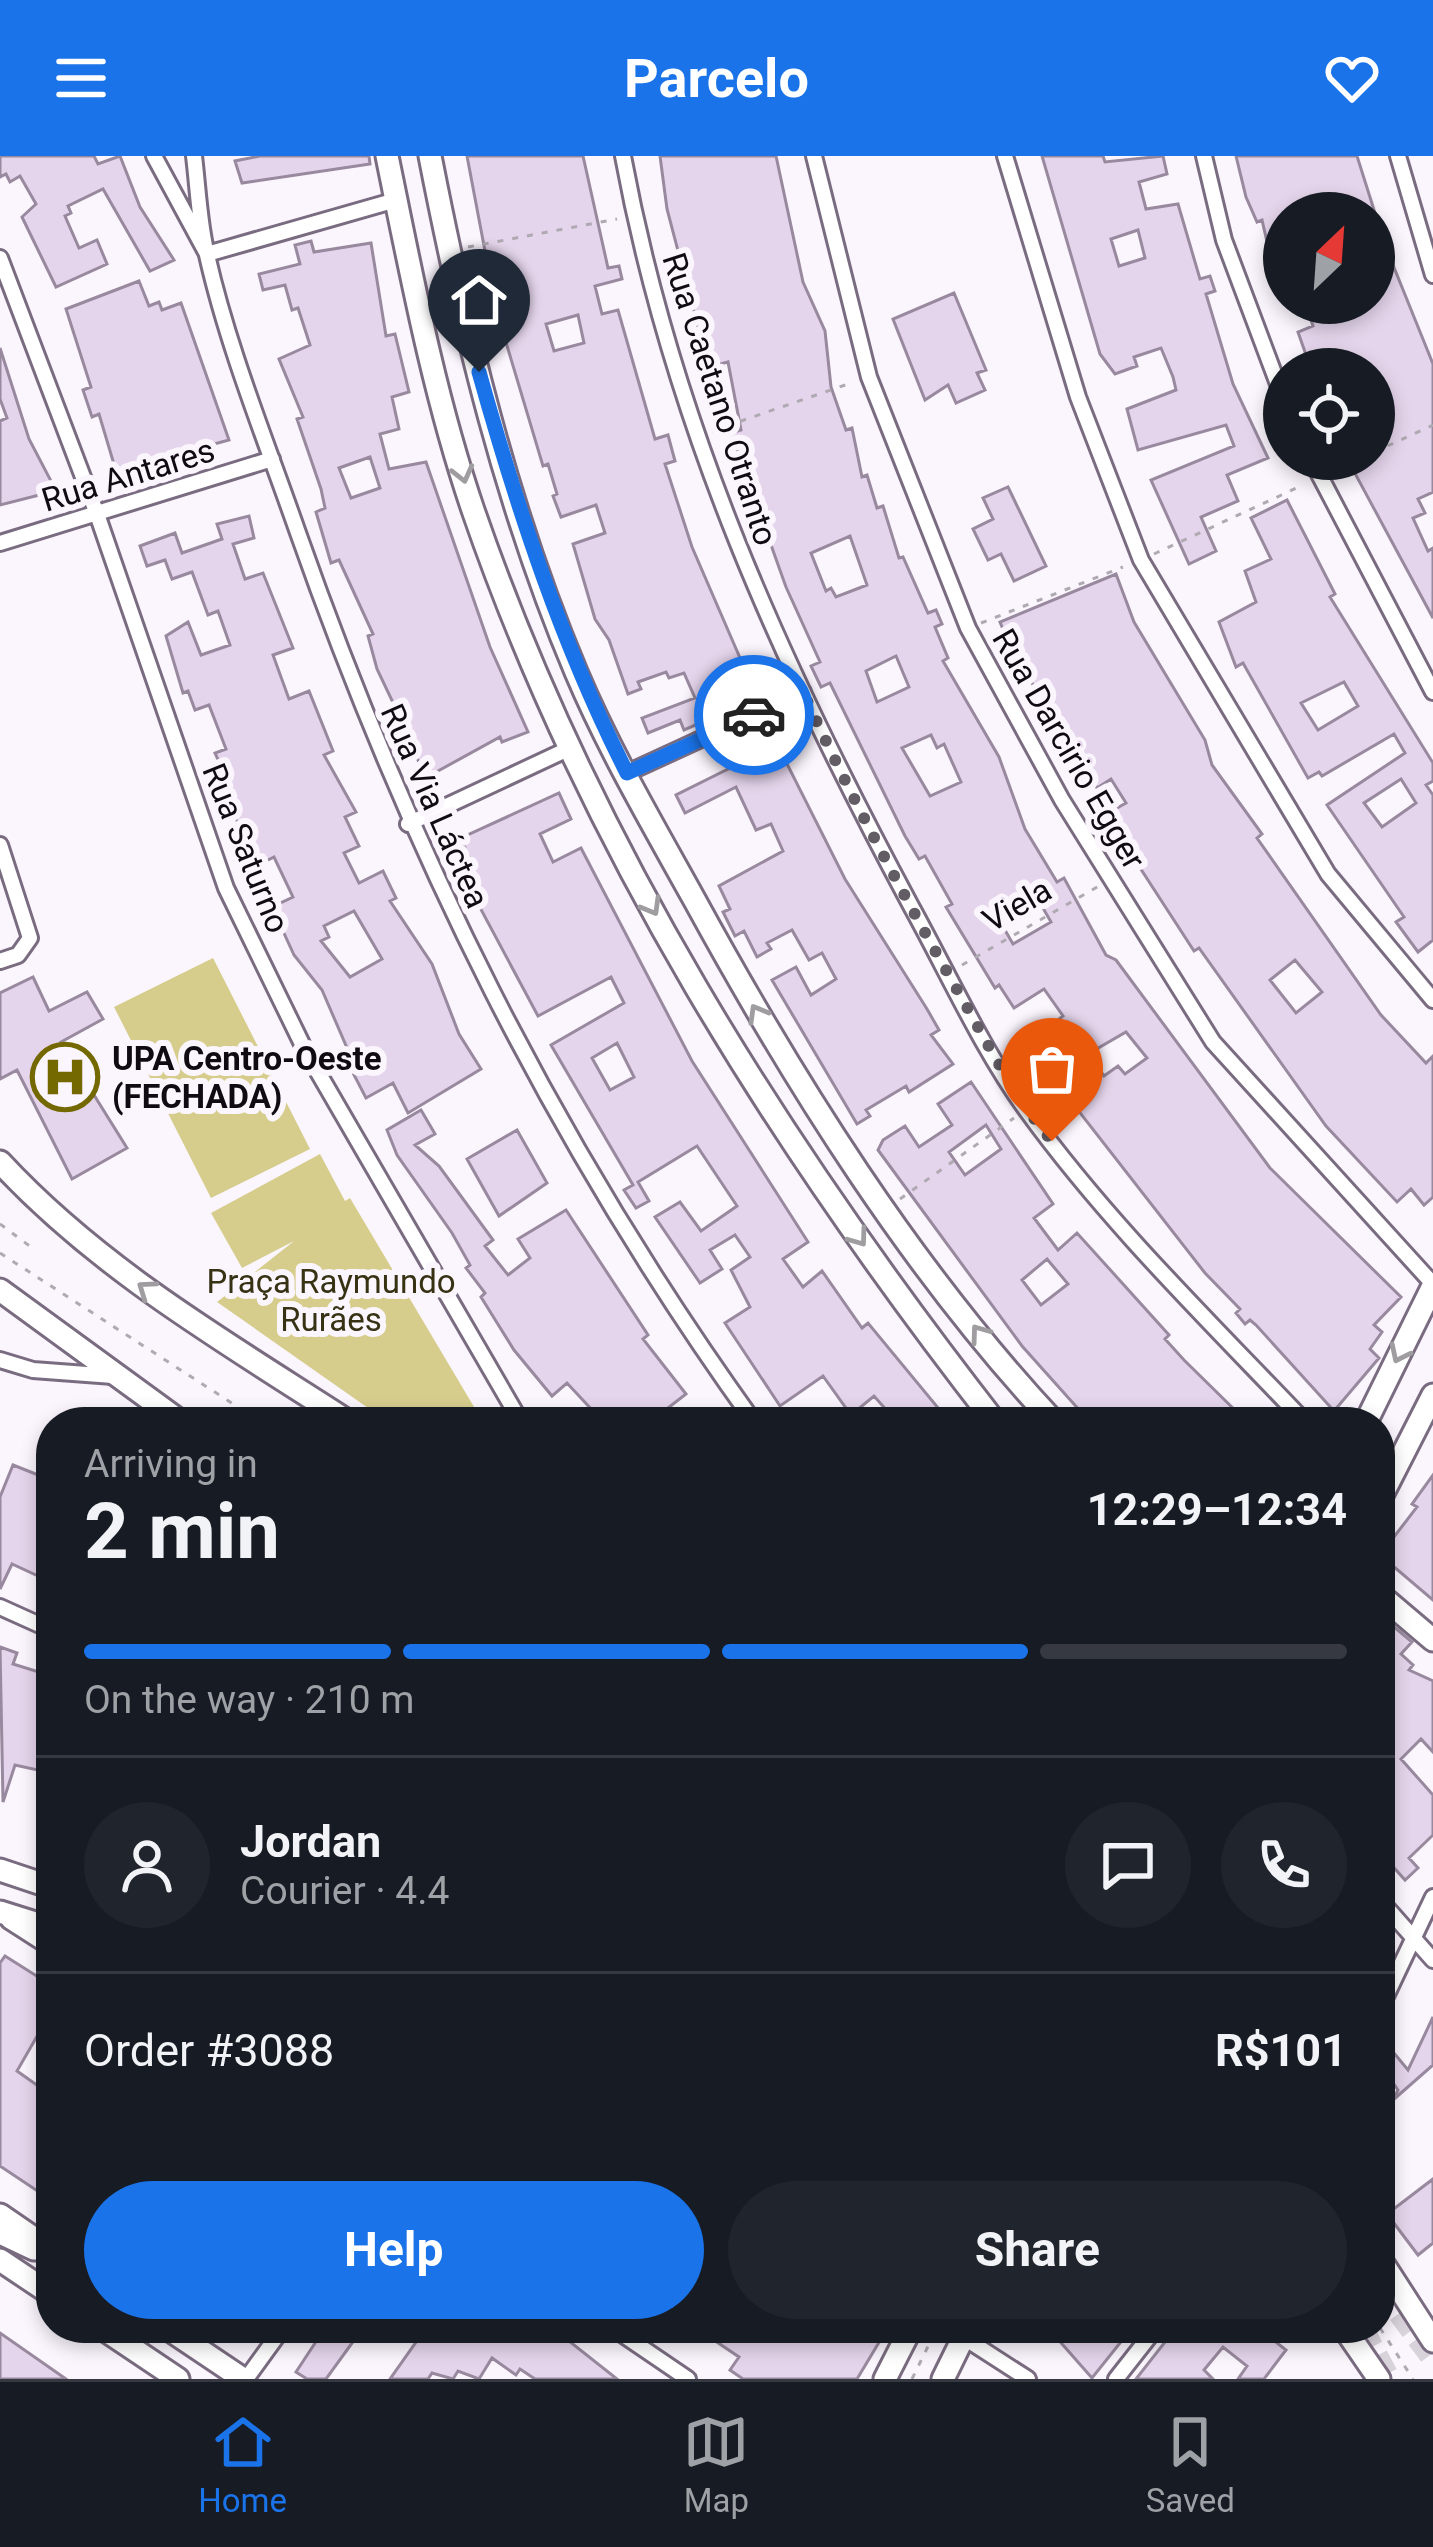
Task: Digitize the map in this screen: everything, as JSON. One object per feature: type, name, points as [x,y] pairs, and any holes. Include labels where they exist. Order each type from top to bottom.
[{"type":"street","points":[[154,156],[206,254],[396,200]]},
{"type":"street","name":"Rua Via Láctea","points":[[194,156],[206,254],[341,656],[408,824],[537,1081],[656,1286],[743,1407]]},
{"type":"street","points":[[387,156],[472,507],[568,748],[616,845],[778,1127],[983,1407]]},
{"type":"street","points":[[430,156],[458,294],[512,489],[576,672],[654,827],[814,1108],[1006,1370],[1040,1407]]},
{"type":"street","name":"Rua Caetano Otranto","points":[[623,156],[634,215],[719,508],[837,768],[1026,1110],[1155,1263],[1291,1407]]},
{"type":"street","name":"Rua Darcirio Egger","points":[[814,156],[869,377],[968,628],[1111,879],[1213,1042],[1433,1285]]},
{"type":"street","points":[[1005,156],[1078,397],[1141,560],[1328,874],[1433,1000]]},
{"type":"street","points":[[1204,156],[1224,240],[1264,348]]},
{"type":"street","points":[[1398,156],[1433,275]]},
{"type":"street","name":"Rua Saturno","points":[[0,258],[97,514],[226,888],[304,1048],[509,1407]]},
{"type":"street","points":[[419,303],[458,294]]},
{"type":"street","name":"Rua Antares","points":[[0,543],[272,460]]},
{"type":"street","points":[[1322,480],[1433,692]]},
{"type":"street","points":[[541,686],[576,672]]},
{"type":"street","points":[[627,773],[803,692]]},
{"type":"street","points":[[408,824],[568,748]]},
{"type":"street","points":[[616,845],[654,827]]},
{"type":"street","points":[[0,845],[30,938],[18,955],[0,961]]},
{"type":"street","points":[[778,1127],[814,1108]]},
{"type":"street","points":[[0,1162],[87,1246],[147,1291],[326,1407]]},
{"type":"street","points":[[1373,1407],[1433,1285]]},
{"type":"street","points":[[0,1290],[159,1407]]},
{"type":"street","points":[[0,1360],[33,1370],[113,1376]]},
{"type":"street","points":[[973,1394],[1006,1370]]},
{"type":"street","points":[[1395,1469],[1433,1395]]},
{"type":"street","points":[[0,1607],[36,1623]]},
{"type":"street","points":[[1395,1608],[1433,1640]]},
{"type":"street","points":[[0,1870],[36,1882]]},
{"type":"street","points":[[1395,1976],[1433,1897]]},
{"type":"street","points":[[0,1913],[36,1924]]},
{"type":"street","points":[[0,1913],[36,1938]]},
{"type":"street","points":[[1395,1917],[1433,1960]]},
{"type":"street","points":[[0,2216],[36,2242]]},
{"type":"street","points":[[0,2233],[36,2247]]},
{"type":"street","points":[[0,2260],[36,2284]]},
{"type":"street","points":[[1395,2282],[1433,2341]]},
{"type":"street","points":[[123,2343],[170,2377],[180,2354],[227,2379]]},
{"type":"street","points":[[190,2343],[245,2379],[272,2343]]},
{"type":"street","points":[[635,2343],[688,2379]]},
{"type":"street","points":[[885,2379],[903,2343]]},
{"type":"street","points":[[943,2379],[956,2343]]},
{"type":"street","points":[[977,2343],[1028,2379]]},
{"type":"street","points":[[1116,2379],[1144,2343]]},
{"type":"street","points":[[1355,2343],[1378,2379]]},
{"type":"path","points":[[448,251],[634,215]]},
{"type":"path","points":[[698,435],[869,377]]},
{"type":"path","points":[[1395,442],[1433,425]]},
{"type":"path","points":[[968,628],[1141,560],[1314,480]]},
{"type":"path","name":"Viela","points":[[948,973],[1111,879]]},
{"type":"path","points":[[887,1209],[1026,1110]]},
{"type":"path","points":[[0,1224],[31,1247]]},
{"type":"path","points":[[0,1253],[238,1407]]},
{"type":"path","points":[[912,2379],[930,2343]]},
{"type":"path","points":[[1390,2343],[1413,2379]]},
{"type":"green space","points":[[213,958],[310,1149],[211,1198],[114,1007]]},
{"type":"green space","name":"Praça Raymundo Rurães","points":[[320,1154],[474,1407],[367,1407],[217,1302],[294,1241],[242,1268],[211,1213]]},
{"type":"building","points":[[0,156],[94,156],[98,164],[120,156],[140,207],[174,260],[150,271],[103,189],[68,206],[71,213],[65,216],[79,248],[97,240],[107,264],[56,287],[22,217],[36,204],[20,176],[10,182],[6,174],[0,177]]},
{"type":"building","points":[[260,156],[369,156],[370,164],[242,183],[235,161]]},
{"type":"building","points":[[467,156],[583,156],[608,268],[619,266],[622,279],[595,286],[602,314],[618,310],[655,439],[668,435],[675,461],[665,464],[692,547],[753,688],[701,712],[705,721],[684,730],[680,720],[648,733],[642,718],[695,698],[684,673],[669,678],[666,672],[638,682],[641,689],[628,694],[609,640],[595,619],[573,544],[605,533],[596,505],[561,517],[496,309]],"holes":[[[578,315],[584,343],[554,351],[546,324]]]},
{"type":"building","points":[[660,156],[776,156],[803,282],[825,331],[831,387],[846,430],[852,428],[862,477],[867,475],[877,508],[883,506],[899,558],[903,557],[928,613],[936,610],[942,624],[935,627],[948,658],[943,661],[999,757],[1025,829],[1057,882],[1064,878],[1106,955],[1116,960],[1270,1168],[1401,1297],[1374,1325],[1382,1332],[1370,1349],[1379,1358],[1337,1407],[1330,1407],[1256,1325],[1250,1320],[1245,1324],[1236,1313],[1240,1309],[1205,1273],[1070,1100],[1041,1054],[1069,1034],[1044,989],[1014,1008],[999,985],[995,988],[946,907],[952,904],[925,856],[919,859],[905,836],[830,683],[821,687],[811,666],[820,662],[786,587],[731,433],[741,430],[728,362],[710,367],[667,209]],"holes":[[[850,536],[867,585],[836,597],[831,588],[826,591],[811,553]],[[896,656],[909,687],[877,702],[866,671]],[[931,735],[937,748],[944,744],[961,782],[930,796],[902,748]],[[1032,889],[1051,922],[1013,944],[994,911]],[[1126,1032],[1147,1058],[1125,1074],[1118,1066],[1104,1076],[1088,1054]]]},
{"type":"building","points":[[1042,156],[1103,156],[1105,162],[1163,156],[1167,174],[1139,182],[1146,209],[1178,204],[1200,279],[1210,276],[1215,291],[1206,294],[1233,384],[1263,447],[1263,460],[1227,475],[1238,501],[1201,517],[1216,551],[1189,564],[1151,480],[1234,446],[1226,425],[1138,450],[1127,409],[1176,390],[1173,377],[1161,348],[1134,357],[1137,366],[1115,374],[1100,354]],"holes":[[[1138,230],[1145,258],[1119,266],[1111,239]]]},
{"type":"building","points":[[1236,156],[1357,156],[1368,192],[1263,192],[1263,224],[1262,220],[1257,222]]},
{"type":"building","points":[[311,241],[314,252],[371,243],[386,336],[395,334],[409,392],[392,397],[399,429],[380,434],[389,469],[426,462],[490,647],[528,732],[502,742],[500,737],[427,777],[411,747],[403,751],[387,719],[398,713],[377,669],[368,636],[373,634],[339,560],[331,563],[316,512],[325,508],[321,489],[297,419],[303,417],[279,359],[310,345],[285,285],[263,290],[259,274],[300,264],[295,245]],"holes":[[[370,457],[380,488],[351,498],[339,468]]]},
{"type":"building","points":[[1395,270],[1433,364],[1433,492],[1418,499],[1425,513],[1413,518],[1428,551],[1433,548],[1433,618],[1359,480],[1395,480],[1395,348],[1304,348],[1298,332],[1313,326],[1395,324]]},
{"type":"building","points":[[139,281],[149,306],[159,302],[162,310],[181,303],[229,440],[116,471],[99,414],[92,417],[83,390],[91,387],[66,309]]},
{"type":"building","points":[[954,293],[986,370],[977,373],[985,390],[956,403],[948,385],[925,400],[893,319]]},
{"type":"building","points":[[0,348],[29,439],[51,481],[51,492],[0,505],[0,421],[7,418],[0,399]]},
{"type":"building","points":[[1008,487],[1046,566],[1014,581],[1001,554],[988,560],[973,529],[993,519],[983,498]]},
{"type":"building","points":[[1287,500],[1335,594],[1330,597],[1433,763],[1433,781],[1426,785],[1433,795],[1433,940],[1418,952],[1396,922],[1404,917],[1327,805],[1405,753],[1394,734],[1322,776],[1319,772],[1308,778],[1243,663],[1236,667],[1219,622],[1256,602],[1245,571],[1271,559],[1251,518]],"holes":[[[1344,682],[1358,706],[1318,730],[1301,703]],[[1401,779],[1416,803],[1382,827],[1364,803]]]},
{"type":"building","points":[[249,516],[254,538],[233,544],[245,579],[263,573],[293,648],[273,655],[289,699],[309,691],[333,751],[324,755],[356,812],[345,817],[359,846],[344,853],[359,883],[383,871],[396,898],[390,901],[432,964],[459,1034],[481,1069],[408,1113],[393,1083],[366,1098],[322,990],[294,955],[272,907],[293,897],[274,857],[260,864],[221,790],[230,786],[215,753],[226,749],[209,705],[195,710],[188,691],[183,693],[166,636],[188,622],[201,655],[230,645],[218,611],[208,615],[192,572],[172,579],[165,560],[147,566],[140,546],[175,533],[182,553],[222,539],[217,524]],"holes":[[[354,911],[382,959],[350,977],[321,941],[329,937],[324,926]]]},
{"type":"building","points":[[1116,574],[1134,622],[1205,740],[1212,765],[1262,834],[1257,838],[1381,1015],[1426,1063],[1433,1056],[1433,1197],[1424,1205],[1411,1189],[1397,1202],[1326,1126],[1199,948],[1194,951],[1122,840],[1110,812],[1126,803],[1111,779],[1097,788],[1044,693],[1037,696],[1017,643],[1010,646],[1000,622]],"holes":[[[1295,960],[1322,992],[1296,1013],[1270,980]]]},
{"type":"building","points":[[756,743],[759,753],[778,746],[845,879],[927,1009],[939,1030],[931,1035],[953,1064],[909,1092],[906,1086],[866,1110],[870,1116],[857,1124],[772,980],[796,967],[811,995],[836,979],[822,953],[809,960],[792,930],[767,943],[771,949],[757,957],[744,931],[735,936],[723,912],[730,909],[719,886],[783,851],[771,824],[756,830],[736,787],[685,813],[676,795],[738,764],[734,754]]},
{"type":"building","points":[[559,793],[571,819],[540,834],[553,862],[581,848],[692,1061],[808,1242],[783,1259],[803,1287],[822,1271],[862,1328],[868,1323],[937,1407],[884,1407],[874,1396],[861,1407],[845,1407],[823,1376],[780,1406],[725,1323],[750,1307],[731,1270],[750,1257],[735,1235],[710,1250],[722,1269],[700,1283],[655,1217],[680,1202],[701,1231],[737,1206],[697,1146],[638,1182],[649,1201],[636,1208],[624,1190],[633,1185],[551,1045],[624,1003],[611,977],[538,1016],[462,874],[474,869],[461,838]],"holes":[[[617,1043],[634,1077],[610,1090],[592,1058]]]},
{"type":"building","points":[[33,977],[49,1011],[87,992],[103,1019],[61,1042],[127,1148],[72,1179],[17,1070],[0,1079],[0,993]]},
{"type":"building","points":[[971,1082],[1053,1204],[1034,1218],[1058,1250],[1077,1233],[1169,1335],[1165,1339],[1232,1407],[1077,1407],[1022,1346],[878,1150],[883,1140],[905,1126],[919,1147],[952,1125],[938,1104]],"holes":[[[986,1125],[1001,1149],[965,1175],[949,1152]],[[1047,1259],[1068,1284],[1041,1305],[1022,1280]]]},
{"type":"building","points":[[421,1110],[435,1134],[415,1145],[439,1166],[493,1240],[485,1246],[508,1275],[530,1258],[518,1239],[566,1210],[648,1335],[643,1339],[686,1394],[669,1407],[589,1407],[567,1383],[552,1396],[514,1350],[481,1297],[485,1293],[466,1268],[470,1265],[452,1233],[397,1155],[387,1130]]},
{"type":"building","points":[[517,1130],[547,1183],[499,1216],[467,1159]]},
{"type":"building","points":[[13,1465],[36,1474],[36,1575],[12,1564],[0,1589],[0,1497]]},
{"type":"building","points":[[1433,1475],[1433,1600],[1395,1568],[1395,1536],[1417,1507],[1412,1504]]},
{"type":"building","points":[[1395,1628],[1412,1642],[1401,1654],[1413,1665],[1409,1670],[1433,1681],[1433,1752],[1421,1739],[1401,1759],[1433,1795],[1433,1835],[1409,1858],[1418,1868],[1405,1880],[1395,1869]]},
{"type":"building","points":[[0,1647],[17,1653],[13,1664],[36,1671],[36,1770],[15,1765],[3,1802]]},
{"type":"building","points":[[5,1956],[36,1976],[36,2038],[17,2071],[36,2084],[36,2190],[0,2166],[0,1963]]},
{"type":"building","points":[[1433,2017],[1433,2065],[1395,2098],[1395,2054],[1408,2070]]},
{"type":"building","points":[[1433,2179],[1433,2243],[1418,2255],[1395,2225],[1395,2208]]},
{"type":"building","points":[[0,2333],[66,2379],[0,2379]]},
{"type":"building","points":[[315,2343],[352,2343],[326,2379],[307,2379],[296,2372]]},
{"type":"building","points":[[415,2343],[572,2343],[617,2379],[535,2379],[520,2369],[516,2375],[492,2358],[479,2379],[458,2371],[453,2379],[432,2373],[428,2379],[390,2379]]},
{"type":"building","points":[[718,2343],[879,2343],[857,2379],[743,2379],[730,2370],[739,2357]]},
{"type":"building","points":[[1061,2343],[1120,2343],[1092,2378]]},
{"type":"building","points":[[1164,2343],[1277,2343],[1286,2350],[1264,2379],[1238,2379],[1247,2366],[1223,2347],[1204,2370],[1213,2379],[1136,2379]]},
{"type":"tunnel","points":[[1395,2309],[1433,2360]]},
{"type":"tunnel","points":[[1371,2343],[1390,2379]]},
{"type":"way so far","points":[[754,715],[803,692],[837,768],[948,973],[1026,1110],[1052,1141]]},
{"type":"place","name":"UPA Centro-Oeste (FECHADA)","points":[[65,1077]]},
{"type":"route","points":[[479,372],[512,489],[576,672],[627,773],[754,715]]}]
